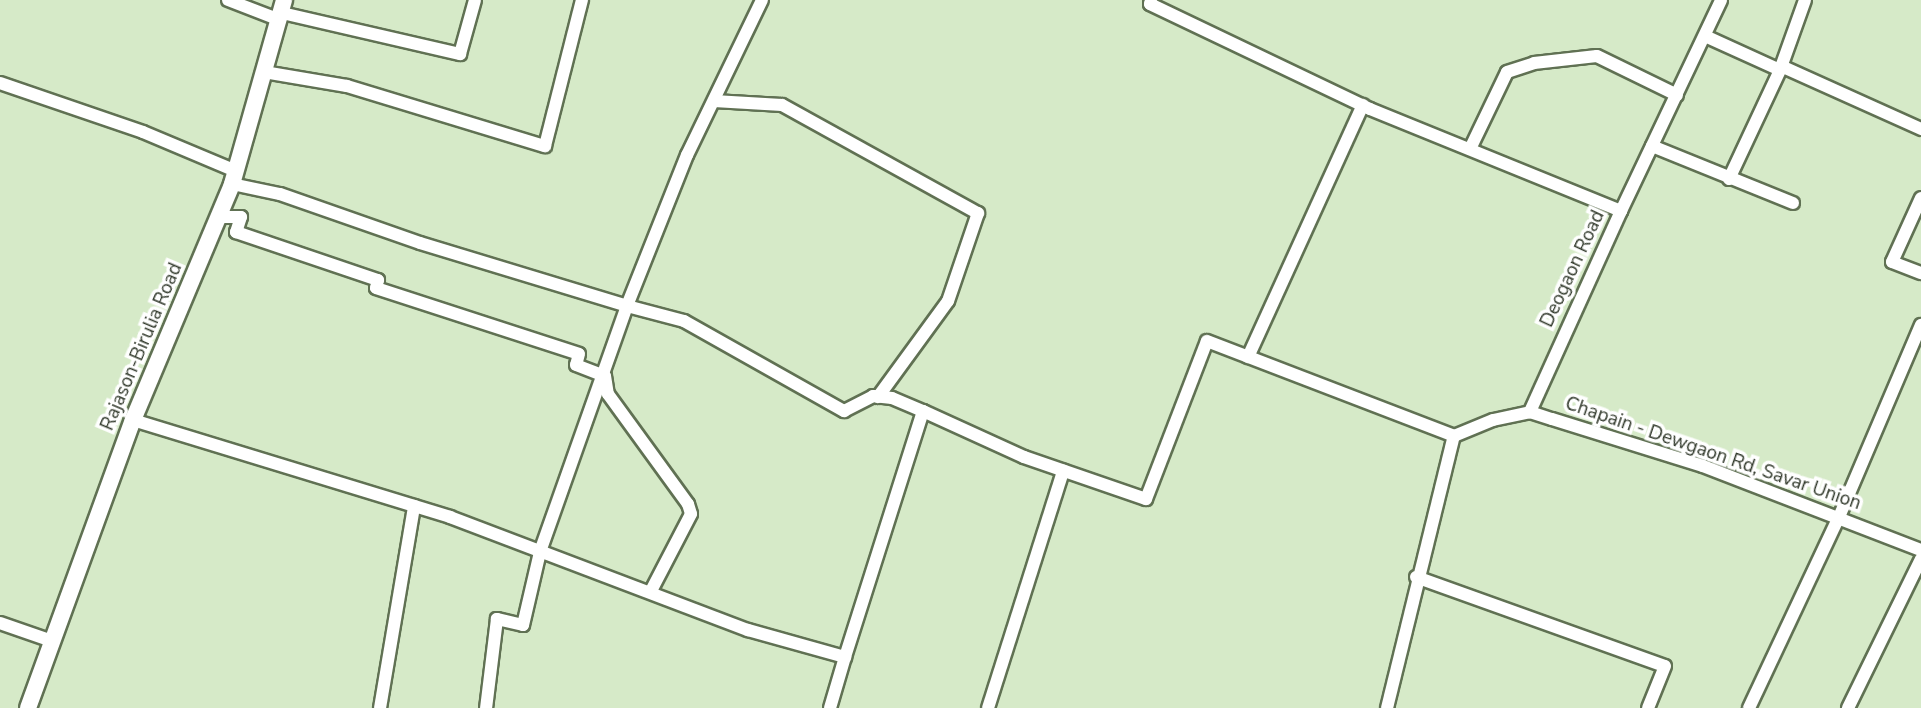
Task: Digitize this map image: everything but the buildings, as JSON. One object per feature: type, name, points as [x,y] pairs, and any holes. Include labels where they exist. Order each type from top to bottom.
[{"type":"street","points":[[228,0],[460,54],[475,0]]},
{"type":"street","points":[[264,72],[347,86],[545,146],[582,0]]},
{"type":"street","points":[[486,708],[497,620],[523,625],[540,552],[605,376],[627,306],[714,101],[762,0]]},
{"type":"street","points":[[1621,211],[1721,0]]},
{"type":"street","points":[[1729,179],[1781,68],[1805,0]]},
{"type":"street","name":"Deogaon Road","points":[[1147,1],[1363,105],[1621,211],[1530,412]]},
{"type":"street","name":"Rajason-Birulia Road","points":[[28,708],[133,420],[220,218],[282,11]]},
{"type":"street","points":[[1705,36],[1921,129]]},
{"type":"street","points":[[1470,149],[1507,72],[1534,63],[1597,56],[1677,95]]},
{"type":"street","points":[[0,83],[143,132],[234,177],[420,243],[684,321],[844,411],[878,397],[948,301],[978,213],[782,105],[714,101]]},
{"type":"street","points":[[1248,357],[1363,105]]},
{"type":"street","points":[[1652,146],[1793,203]]},
{"type":"street","points":[[1921,198],[1892,262],[1921,273]]},
{"type":"street","points":[[220,218],[241,217],[236,232],[379,280],[376,288],[579,354],[576,365],[605,376]]},
{"type":"street","points":[[1749,708],[1839,517],[1921,325]]},
{"type":"street","points":[[878,397],[923,411],[1063,471],[1146,499],[1207,341],[1454,436],[1493,420],[1530,412]]},
{"type":"street","points":[[605,376],[608,394],[688,504],[691,514],[651,591]]},
{"type":"street","points":[[830,708],[923,411]]},
{"type":"street","name":"Chapain - Dewgaon Rd, Savar Union","points":[[1530,412],[1703,466],[1921,550]]},
{"type":"street","points":[[133,420],[414,506],[651,591],[748,630],[845,657]]},
{"type":"street","points":[[1387,708],[1416,577],[1454,436]]},
{"type":"street","points":[[988,708],[1063,471]]},
{"type":"street","points":[[380,708],[414,506]]},
{"type":"street","points":[[1848,708],[1921,559]]},
{"type":"street","points":[[1416,577],[1665,666],[1648,708]]},
{"type":"street","points":[[0,623],[52,640]]}]
